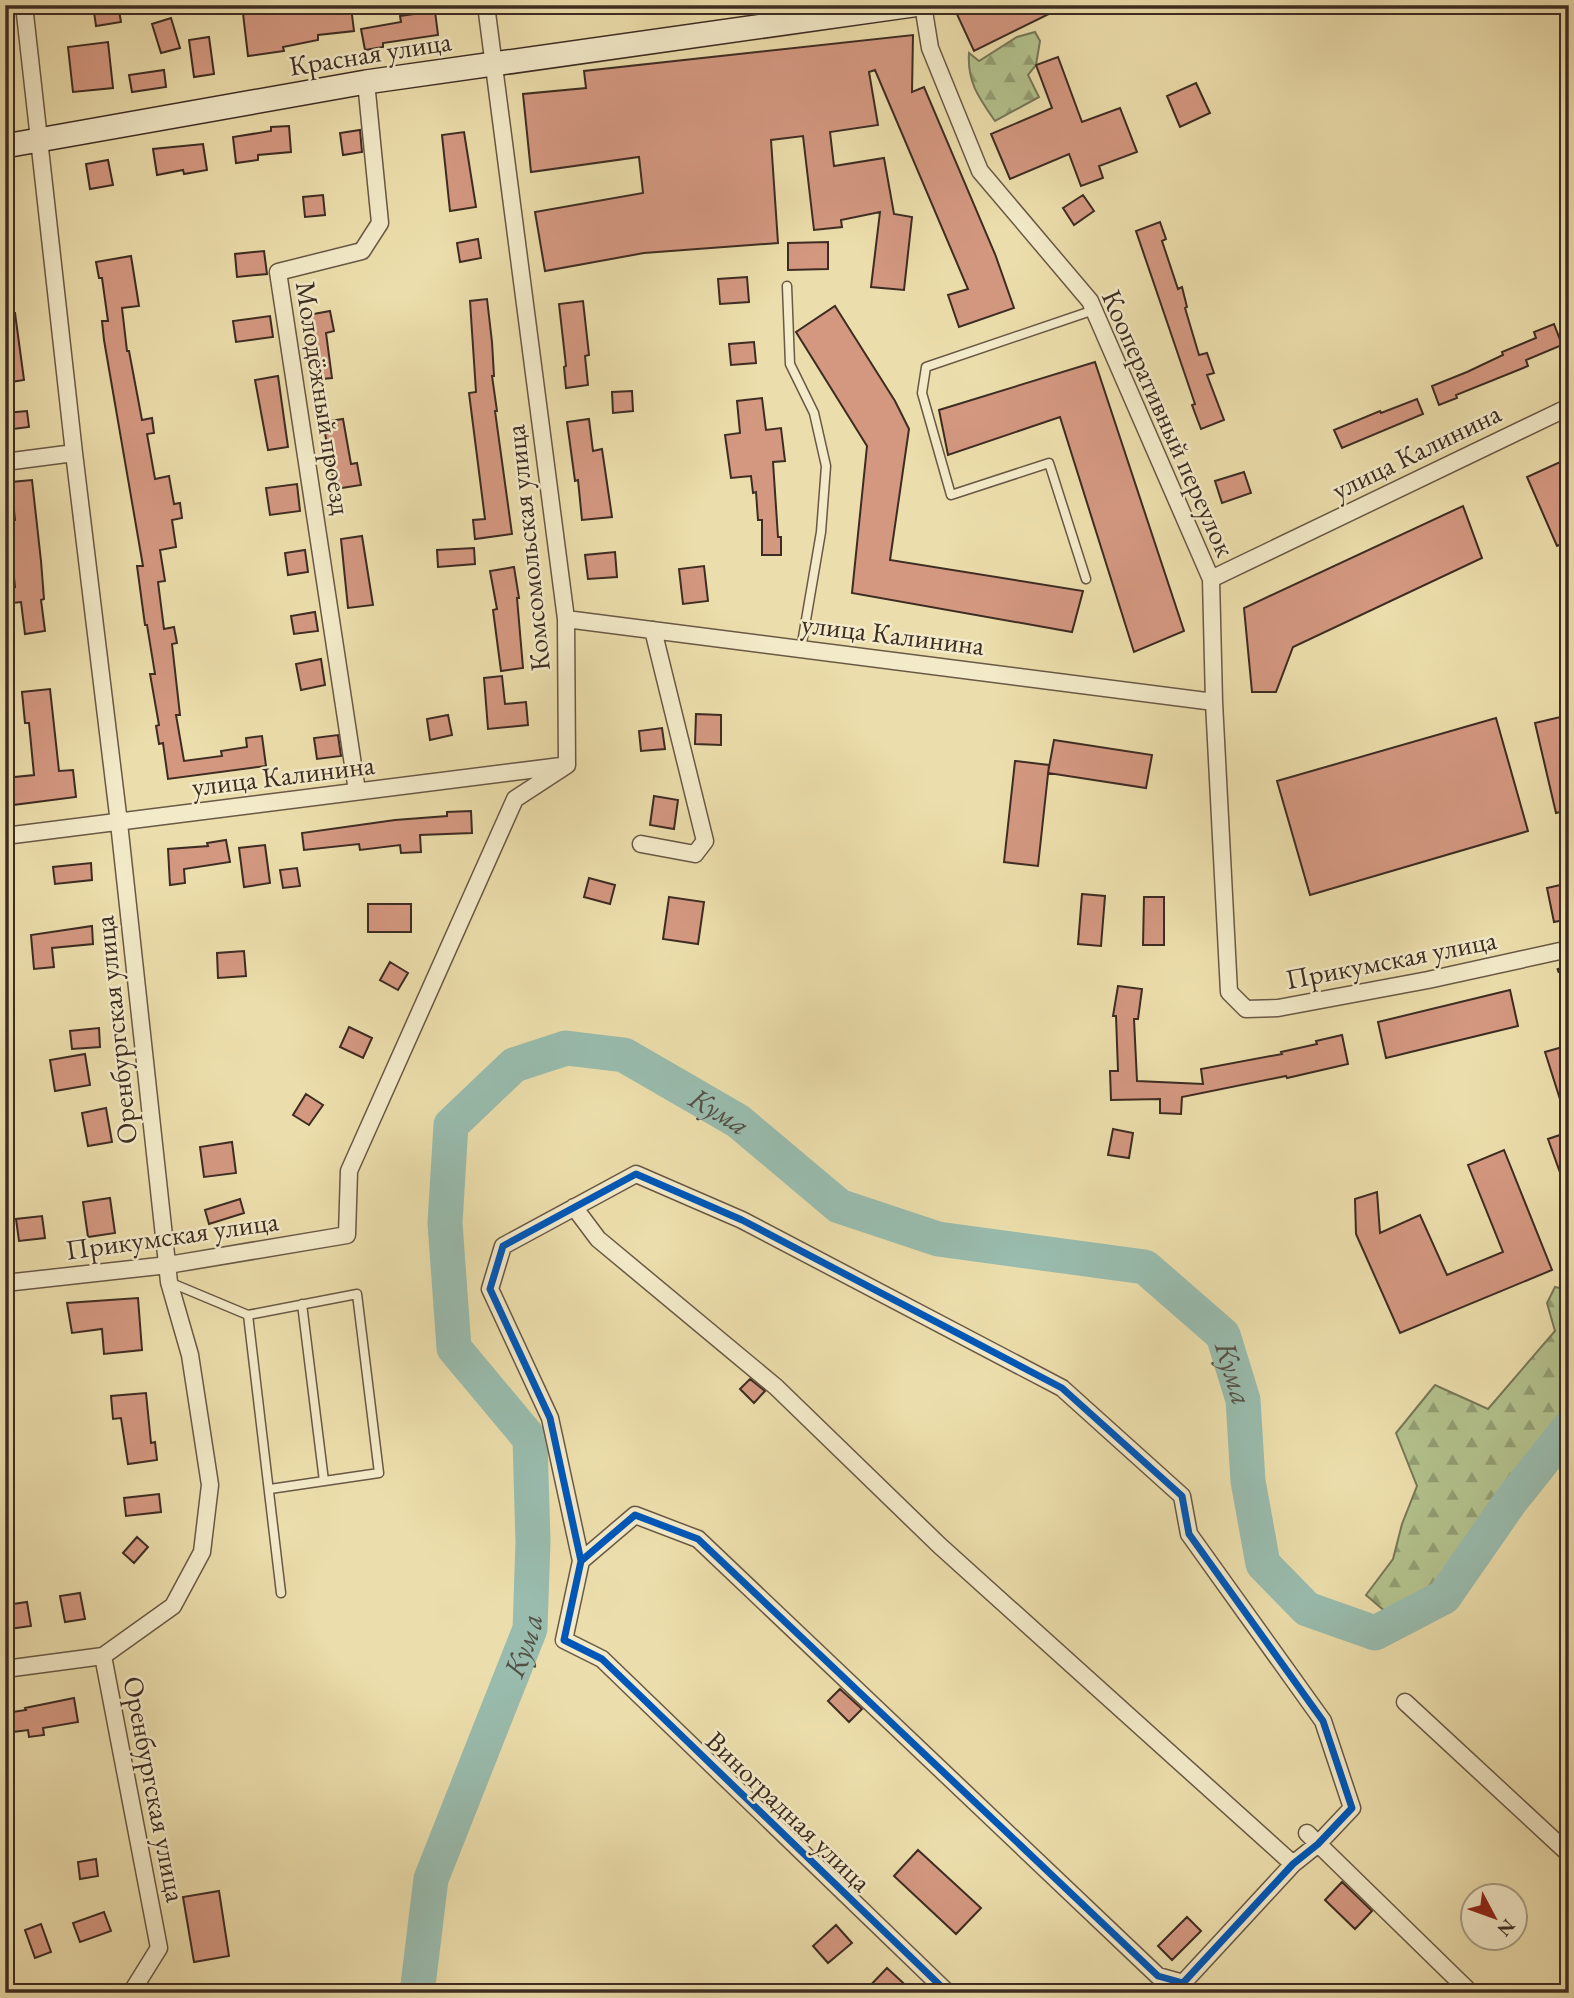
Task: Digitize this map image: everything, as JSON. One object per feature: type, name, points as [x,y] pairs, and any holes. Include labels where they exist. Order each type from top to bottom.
[{"type":"street","name":"Оренбургская улица","points":[[24,5],[119,822],[169,1282],[190,1355],[210,1485],[202,1552],[173,1606],[103,1656],[159,1948],[131,1993]]},
{"type":"street","name":"Комсомольская улица","points":[[486,5],[566,619],[567,765]]},
{"type":"street","name":"Красная улица","points":[[5,146],[366,82],[913,5]]},
{"type":"street","name":"Кооперативный переулок","points":[[923,5],[930,48],[980,171],[1090,301],[1211,579],[1214,702],[1229,992]]},
{"type":"street","name":"Молодёжный проезд","points":[[357,791],[278,272],[362,251],[380,223],[366,82]]},
{"type":"street","name":"улица Калинина","points":[[1211,579],[1569,407]]},
{"type":"street","points":[[5,462],[74,453]]},
{"type":"street","name":"улица Калинина","points":[[566,619],[1214,702]]},
{"type":"street","points":[[641,844],[695,854],[705,841],[653,630]]},
{"type":"street","name":"улица Калинина","points":[[5,836],[567,765]]},
{"type":"street","name":"Прикумская улица","points":[[5,1283],[168,1265],[347,1235],[349,1171],[515,799],[567,765]]},
{"type":"street","name":"Прикумская улица","points":[[1229,992],[1246,1009],[1278,1008],[1428,980],[1561,951]]},
{"type":"street","points":[[636,1174],[742,1220],[1062,1388],[1182,1496],[1189,1534],[1323,1721],[1352,1808],[1312,1839],[1293,1864],[1183,1983],[1158,1976],[698,1539],[635,1515],[581,1561],[550,1418],[490,1289],[503,1246],[574,1207],[636,1174]]},
{"type":"street","points":[[574,1207],[598,1239],[776,1387],[939,1545],[1293,1864]]},
{"type":"street","name":"Виноградная улица","points":[[581,1561],[564,1640],[601,1658],[948,1993]]},
{"type":"street","points":[[5,1669],[103,1656]]},
{"type":"street","points":[[1405,1702],[1569,1854]]},
{"type":"street","points":[[1312,1839],[1471,1993]]},
{"type":"lane","points":[[787,286],[790,364],[814,413],[826,466],[821,532],[801,649]]},
{"type":"lane","points":[[1086,579],[1049,463],[951,495],[922,393],[926,368],[1094,310]]},
{"type":"lane","points":[[169,1282],[248,1315],[357,1293],[379,1473],[270,1489]]},
{"type":"lane","points":[[302,1304],[324,1481]]},
{"type":"lane","points":[[248,1315],[281,1593]]},
{"type":"path","points":[[1561,951],[1569,1000]]},
{"type":"green space","points":[[1035,32],[1040,41],[1036,65],[1028,75],[1039,97],[995,121],[972,81],[969,53],[979,61],[1017,37]]},
{"type":"green space","points":[[1555,1287],[1569,1290],[1569,1411],[1505,1490],[1438,1588],[1387,1613],[1366,1595],[1393,1559],[1402,1524],[1417,1486],[1396,1433],[1435,1385],[1488,1409],[1555,1331],[1547,1303]]},
{"type":"building","points":[[93,5],[118,5],[121,22],[96,26]]},
{"type":"building","points":[[242,5],[312,5],[313,11],[351,7],[354,31],[318,35],[318,40],[283,47],[284,51],[248,56]]},
{"type":"building","points":[[964,5],[1067,5],[974,51],[955,10]]},
{"type":"building","points":[[435,11],[438,35],[383,43],[383,47],[365,50],[361,29],[401,22],[400,16]]},
{"type":"building","points":[[171,18],[180,48],[161,53],[152,24]]},
{"type":"building","points":[[913,35],[912,92],[924,87],[995,254],[1014,308],[959,327],[948,295],[968,289],[875,70],[869,72],[878,125],[830,132],[834,166],[884,158],[894,214],[912,217],[904,290],[871,287],[880,212],[841,220],[842,227],[814,230],[803,136],[771,140],[778,243],[644,253],[545,271],[535,212],[643,193],[639,157],[531,172],[523,94],[586,88],[584,71]]},
{"type":"building","points":[[209,37],[214,74],[194,77],[189,40]]},
{"type":"building","points":[[108,42],[113,88],[73,92],[68,47]]},
{"type":"building","points":[[1058,57],[1082,122],[1120,108],[1137,152],[1099,166],[1103,178],[1081,186],[1069,154],[1010,179],[991,134],[1052,108],[1036,65]]},
{"type":"building","points":[[164,70],[166,87],[132,92],[129,75]]},
{"type":"building","points":[[1196,83],[1210,113],[1180,127],[1167,96]]},
{"type":"building","points":[[289,126],[291,152],[258,155],[258,160],[236,163],[233,137],[271,131],[271,127]]},
{"type":"building","points":[[360,130],[362,152],[343,155],[340,133]]},
{"type":"building","points":[[464,132],[476,207],[450,211],[442,135]]},
{"type":"building","points":[[203,144],[207,170],[184,174],[183,170],[157,175],[153,149]]},
{"type":"building","points":[[108,160],[113,185],[90,189],[86,164]]},
{"type":"building","points":[[323,195],[325,215],[305,217],[303,197]]},
{"type":"building","points":[[1083,195],[1094,211],[1074,225],[1063,208]]},
{"type":"building","points":[[1160,222],[1166,239],[1162,241],[1178,289],[1182,287],[1187,307],[1185,308],[1199,355],[1207,353],[1214,373],[1207,375],[1224,420],[1201,429],[1136,231]]},
{"type":"building","points":[[478,239],[481,258],[460,262],[457,243]]},
{"type":"building","points":[[828,242],[828,269],[788,270],[788,243]]},
{"type":"building","points":[[264,251],[267,274],[237,277],[235,254]]},
{"type":"building","points":[[131,256],[139,306],[122,308],[127,351],[142,420],[152,418],[154,433],[147,434],[155,479],[169,476],[174,504],[180,503],[182,518],[172,520],[176,547],[160,550],[165,581],[158,582],[164,629],[174,627],[177,643],[172,644],[180,715],[176,715],[184,761],[222,756],[221,751],[247,747],[246,738],[262,736],[266,766],[168,779],[163,743],[159,744],[156,726],[159,725],[150,674],[155,674],[137,566],[143,566],[104,340],[102,321],[108,321],[102,278],[99,278],[96,262]]},
{"type":"building","points":[[747,277],[749,302],[720,304],[718,279]]},
{"type":"building","points":[[487,299],[495,411],[512,534],[475,539],[473,520],[485,519],[469,393],[476,392],[470,301]]},
{"type":"building","points":[[583,301],[589,355],[585,356],[588,385],[566,388],[559,304]]},
{"type":"building","points":[[835,306],[895,401],[909,429],[890,560],[1083,591],[1072,632],[852,593],[867,446],[796,332]]},
{"type":"building","points":[[330,311],[334,331],[326,333],[332,378],[311,380],[308,354],[315,353],[308,315]]},
{"type":"building","points":[[5,313],[15,313],[24,380],[5,383]]},
{"type":"building","points":[[270,316],[273,337],[236,342],[233,321]]},
{"type":"building","points":[[1554,324],[1562,345],[1526,360],[1528,366],[1456,395],[1457,398],[1439,405],[1432,386],[1503,355],[1502,352],[1536,338],[1534,332]]},
{"type":"building","points":[[754,342],[756,363],[731,365],[729,344]]},
{"type":"building","points":[[1095,362],[1184,631],[1134,652],[1060,417],[948,455],[939,410]]},
{"type":"building","points":[[278,376],[288,447],[268,450],[255,380]]},
{"type":"building","points":[[632,391],[633,411],[613,413],[612,392]]},
{"type":"building","points":[[762,398],[766,430],[781,428],[785,461],[773,462],[781,555],[762,555],[762,520],[758,520],[756,492],[753,493],[751,476],[731,478],[725,435],[740,433],[737,401]]},
{"type":"building","points":[[1417,399],[1423,414],[1342,448],[1334,430]]},
{"type":"building","points":[[27,411],[29,427],[5,430],[5,413]]},
{"type":"building","points":[[343,419],[351,464],[357,463],[361,485],[335,489],[323,422]]},
{"type":"building","points":[[589,419],[593,451],[602,449],[612,517],[582,520],[567,422]]},
{"type":"building","points":[[1569,458],[1569,541],[1557,546],[1527,477]]},
{"type":"building","points":[[1244,472],[1251,493],[1222,503],[1215,481]]},
{"type":"building","points":[[32,480],[45,631],[25,634],[21,602],[13,603],[11,587],[15,587],[8,521],[15,520],[11,482]]},
{"type":"building","points":[[297,484],[300,511],[270,515],[266,488]]},
{"type":"building","points":[[1463,506],[1482,558],[1293,647],[1276,692],[1252,692],[1244,608]]},
{"type":"building","points":[[362,536],[373,605],[348,608],[341,539]]},
{"type":"building","points":[[474,548],[475,564],[438,567],[437,550]]},
{"type":"building","points":[[305,550],[308,572],[288,575],[285,553]]},
{"type":"building","points":[[615,552],[617,577],[588,579],[585,555]]},
{"type":"building","points":[[704,566],[708,601],[683,604],[679,569]]},
{"type":"building","points":[[514,567],[519,598],[523,668],[501,671],[493,610],[497,609],[490,571]]},
{"type":"building","points":[[315,612],[318,631],[294,634],[291,616]]},
{"type":"building","points":[[321,659],[325,685],[301,690],[296,664]]},
{"type":"building","points":[[502,676],[505,704],[526,702],[528,725],[488,729],[484,678]]},
{"type":"building","points":[[50,689],[59,771],[73,770],[76,797],[5,806],[5,778],[34,775],[29,723],[25,723],[22,692]]},
{"type":"building","points":[[696,714],[721,715],[721,745],[695,744]]},
{"type":"building","points":[[448,715],[452,735],[430,740],[427,719]]},
{"type":"building","points":[[1569,715],[1569,810],[1556,813],[1535,723]]},
{"type":"building","points":[[1496,718],[1528,831],[1310,895],[1277,781]]},
{"type":"building","points":[[662,728],[665,749],[641,751],[639,731]]},
{"type":"building","points":[[338,735],[341,756],[317,759],[314,738]]},
{"type":"building","points":[[1054,740],[1152,755],[1146,788],[1048,773]]},
{"type":"building","points":[[1015,761],[1049,765],[1038,866],[1004,862]]},
{"type":"building","points":[[654,796],[678,800],[674,829],[650,825]]},
{"type":"building","points":[[471,811],[472,833],[420,835],[421,852],[401,853],[400,845],[360,850],[359,844],[304,850],[302,833],[447,816],[447,812]]},
{"type":"building","points":[[226,840],[230,862],[184,869],[185,883],[170,885],[168,849],[208,846],[207,843]]},
{"type":"building","points":[[265,845],[270,883],[244,887],[239,848]]},
{"type":"building","points":[[91,863],[92,880],[55,884],[53,867]]},
{"type":"building","points":[[297,868],[300,886],[283,888],[280,870]]},
{"type":"building","points":[[589,878],[615,885],[610,904],[584,897]]},
{"type":"building","points":[[1569,883],[1569,919],[1554,922],[1547,888]]},
{"type":"building","points":[[1082,894],[1105,896],[1101,946],[1078,944]]},
{"type":"building","points":[[669,897],[704,902],[698,944],[663,939]]},
{"type":"building","points":[[1144,897],[1164,897],[1164,945],[1143,945]]},
{"type":"building","points":[[368,904],[411,904],[411,932],[368,932]]},
{"type":"building","points":[[92,926],[93,944],[52,948],[54,967],[34,969],[31,935]]},
{"type":"building","points":[[244,951],[246,976],[218,978],[217,953]]},
{"type":"building","points":[[390,962],[408,973],[398,990],[380,980]]},
{"type":"building","points":[[1118,986],[1142,989],[1138,1019],[1134,1019],[1137,1081],[1203,1084],[1201,1069],[1282,1054],[1281,1052],[1342,1035],[1348,1064],[1182,1097],[1181,1114],[1160,1113],[1160,1099],[1111,1100],[1110,1071],[1118,1071],[1116,1016],[1113,1016]]},
{"type":"building","points":[[1510,990],[1518,1026],[1386,1058],[1378,1022]]},
{"type":"building","points":[[349,1027],[372,1038],[363,1058],[340,1047]]},
{"type":"building","points":[[99,1028],[100,1047],[72,1049],[70,1031]]},
{"type":"building","points":[[1566,1046],[1569,1055],[1569,1115],[1565,1115],[1545,1052]]},
{"type":"building","points":[[85,1054],[90,1085],[55,1091],[50,1060]]},
{"type":"building","points":[[306,1094],[323,1105],[309,1125],[293,1115]]},
{"type":"building","points":[[106,1108],[112,1142],[88,1146],[82,1113]]},
{"type":"building","points":[[1113,1129],[1133,1133],[1129,1158],[1108,1155]]},
{"type":"building","points":[[1569,1132],[1569,1191],[1567,1192],[1548,1139]]},
{"type":"building","points":[[232,1142],[236,1173],[204,1177],[200,1147]]},
{"type":"building","points":[[1504,1150],[1552,1270],[1400,1333],[1356,1234],[1355,1199],[1377,1192],[1380,1233],[1420,1215],[1447,1275],[1503,1252],[1468,1165]]},
{"type":"building","points":[[110,1198],[115,1233],[88,1237],[83,1202]]},
{"type":"building","points":[[240,1199],[244,1213],[209,1224],[205,1210]]},
{"type":"building","points":[[42,1216],[45,1238],[19,1241],[16,1219]]},
{"type":"building","points":[[138,1298],[142,1350],[104,1354],[102,1329],[72,1333],[67,1303]]},
{"type":"building","points":[[750,1379],[765,1391],[754,1403],[740,1389]]},
{"type":"building","points":[[146,1393],[151,1443],[155,1442],[157,1460],[128,1464],[121,1418],[113,1419],[111,1396]]},
{"type":"building","points":[[159,1494],[161,1512],[126,1516],[124,1498]]},
{"type":"building","points":[[137,1537],[148,1547],[134,1563],[123,1553]]},
{"type":"building","points":[[80,1593],[85,1619],[65,1622],[60,1596]]},
{"type":"building","points":[[27,1602],[31,1626],[9,1629],[6,1605]]},
{"type":"building","points":[[840,1689],[862,1709],[849,1722],[828,1701]]},
{"type":"building","points":[[74,1698],[78,1722],[43,1728],[44,1735],[29,1737],[28,1730],[5,1733],[5,1713]]},
{"type":"building","points":[[918,1850],[981,1908],[956,1934],[894,1876]]},
{"type":"building","points":[[96,1859],[98,1876],[80,1879],[78,1862]]},
{"type":"building","points":[[1342,1882],[1372,1911],[1355,1929],[1325,1900]]},
{"type":"building","points":[[219,1891],[229,1956],[194,1962],[183,1897]]},
{"type":"building","points":[[104,1912],[111,1931],[80,1942],[73,1923]]},
{"type":"building","points":[[1187,1917],[1201,1931],[1172,1960],[1158,1946]]},
{"type":"building","points":[[41,1924],[51,1952],[35,1958],[25,1930]]},
{"type":"building","points":[[836,1925],[852,1943],[828,1963],[813,1946]]},
{"type":"building","points":[[887,1968],[914,1993],[863,1993]]},
{"type":"waterway","name":"Кума","points":[[417,1993],[431,1879],[530,1629],[533,1542],[530,1439],[454,1348],[445,1223],[451,1125],[514,1065],[566,1048],[624,1055],[738,1121],[839,1206],[938,1239],[1145,1267],[1223,1335],[1243,1400],[1248,1481],[1263,1564],[1307,1609],[1375,1633],[1444,1597],[1510,1502],[1569,1428]]},
{"type":"cycle path","points":[[581,1561],[635,1515],[698,1539],[1158,1976],[1183,1983],[1293,1864],[1318,1844],[1352,1808],[1323,1721],[1189,1534],[1182,1496],[1062,1388],[742,1220],[636,1174],[503,1246],[490,1289],[550,1418],[581,1561],[564,1640],[602,1659],[948,1993]]}]
